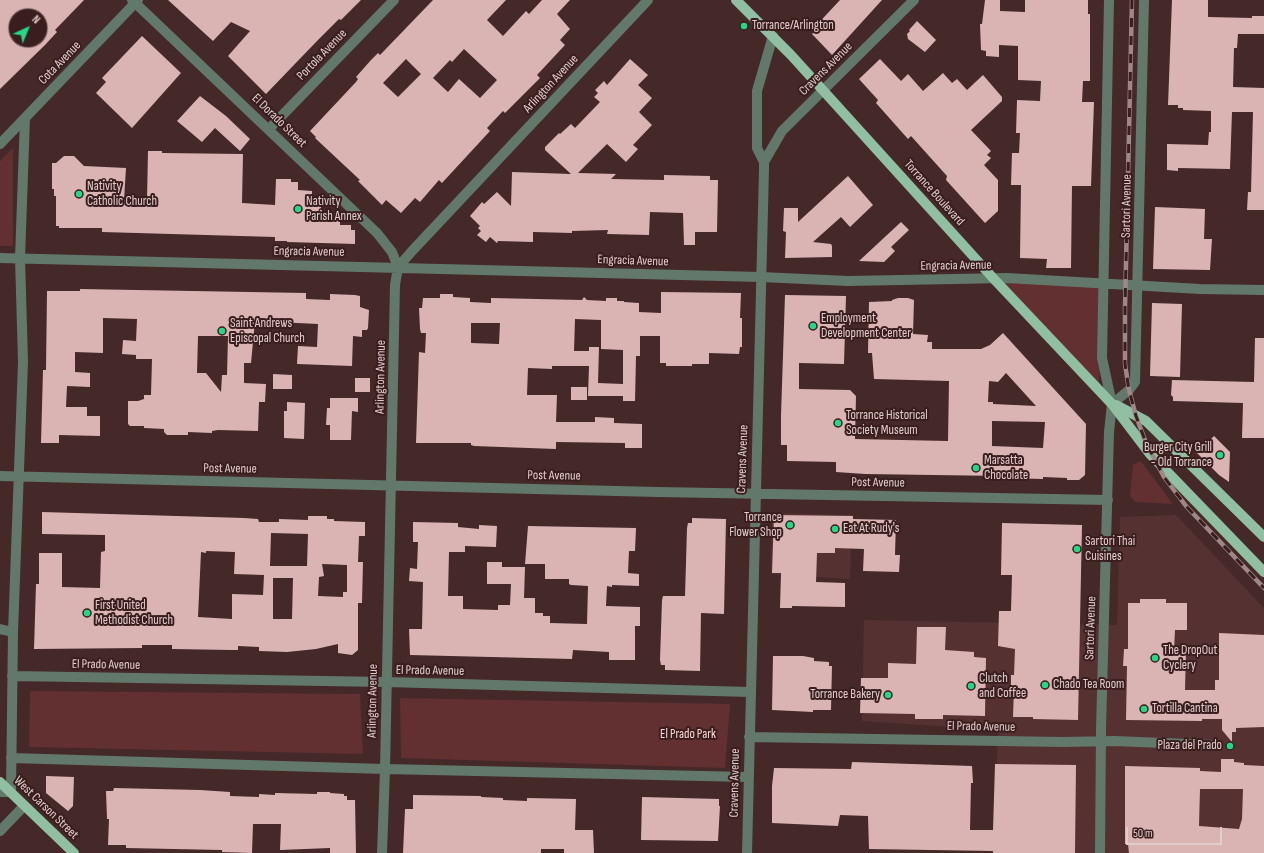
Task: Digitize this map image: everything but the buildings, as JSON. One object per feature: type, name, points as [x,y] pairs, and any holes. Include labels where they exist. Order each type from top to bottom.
[{"type":"main road","name":"Torrance Boulevard","points":[[736,0],[773,36],[823,89],[993,278],[1112,404],[1150,454],[1264,572]]},
{"type":"main road","name":"Torrance Boulevard","points":[[1112,404],[1146,421],[1264,537]]},
{"type":"main road","name":"West Carson Street","points":[[0,782],[74,853]]},
{"type":"street","name":"Portola Avenue","points":[[269,129],[394,0]]},
{"type":"street","name":"Arlington Avenue","points":[[382,853],[386,769],[386,682],[392,485],[395,285],[398,267],[648,0]]},
{"type":"street","name":"Cravens Avenue","points":[[764,162],[782,131],[914,0]]},
{"type":"street","name":"Sartori Avenue","points":[[1100,853],[1100,742],[1109,432],[1112,404],[1102,358],[1109,0]]},
{"type":"street","name":"Sartori Avenue","points":[[1112,404],[1135,382],[1144,0]]},
{"type":"street","name":"El Dorado Street","points":[[135,1],[378,233],[392,252],[398,267]]},
{"type":"street","name":"Cota Avenue","points":[[0,144],[135,1]]},
{"type":"street","name":"Cravens Avenue","points":[[747,853],[748,737],[756,494],[764,162],[758,148],[757,91],[773,36]]},
{"type":"street","points":[[0,792],[11,792],[13,632],[20,477],[23,362],[20,258],[25,118]]},
{"type":"street","name":"Engracia Avenue","points":[[0,258],[398,267],[855,281],[993,278],[1264,290]]},
{"type":"street","name":"Post Avenue","points":[[0,476],[756,494],[1108,500]]},
{"type":"street","points":[[0,629],[13,632]]},
{"type":"street","name":"El Prado Avenue","points":[[12,676],[386,682],[750,692]]},
{"type":"street","name":"El Prado Avenue","points":[[748,737],[1212,745]]},
{"type":"street","points":[[11,758],[386,769],[748,777]]},
{"type":"street","points":[[0,831],[24,806]]},
{"type":"shaded area","points":[[772,513],[852,515],[850,579],[771,574]]},
{"type":"shaded area","points":[[1176,515],[1264,608],[1264,853],[993,853],[998,730],[862,721],[864,620],[1117,625],[1120,517]]},
{"type":"green space","points":[[13,148],[13,246],[0,246],[0,161]]},
{"type":"green space","points":[[993,278],[1104,284],[1102,357],[1098,388]]},
{"type":"green space","points":[[1140,461],[1173,504],[1136,502],[1130,496],[1133,465]]},
{"type":"green space","points":[[30,691],[360,694],[363,754],[29,747]]},
{"type":"green space","name":"El Prado Park","points":[[400,698],[730,704],[725,768],[401,758]]},
{"type":"railway","points":[[1132,0],[1125,308],[1125,364],[1129,390],[1136,416],[1146,443],[1164,477],[1186,506],[1264,588]]},
{"type":"place","name":"Torrance/Arlington","points":[[744,26]]},
{"type":"place","name":"Nativity Catholic Church","points":[[79,194]]},
{"type":"place","name":"Nativity Parish Annex","points":[[298,209]]},
{"type":"place","name":"Employment Development Center","points":[[813,326]]},
{"type":"place","name":"Saint Andrews Episcopal Church","points":[[222,331]]},
{"type":"place","name":"Torrance Historical Society Museum","points":[[838,423]]},
{"type":"place","name":"Burger City Grill - Old Torrance","points":[[1220,455]]},
{"type":"place","name":"Marsatta Chocolate","points":[[976,468]]},
{"type":"place","name":"Torrance Flower Shop","points":[[790,525]]},
{"type":"place","name":"Eat At Rudy's","points":[[835,529]]},
{"type":"place","name":"Sartori Thai Cuisines","points":[[1077,549]]},
{"type":"place","name":"First United Methodist Church","points":[[87,613]]},
{"type":"place","name":"The DropOut Cyclery","points":[[1155,658]]},
{"type":"place","name":"Chado Tea Room","points":[[1045,685]]},
{"type":"place","name":"Clutch and Coffee","points":[[971,686]]},
{"type":"place","name":"Torrance Bakery","points":[[888,695]]},
{"type":"place","name":"Tortilla Cantina","points":[[1144,709]]},
{"type":"place","name":"Plaza del Prado","points":[[1230,746]]}]
